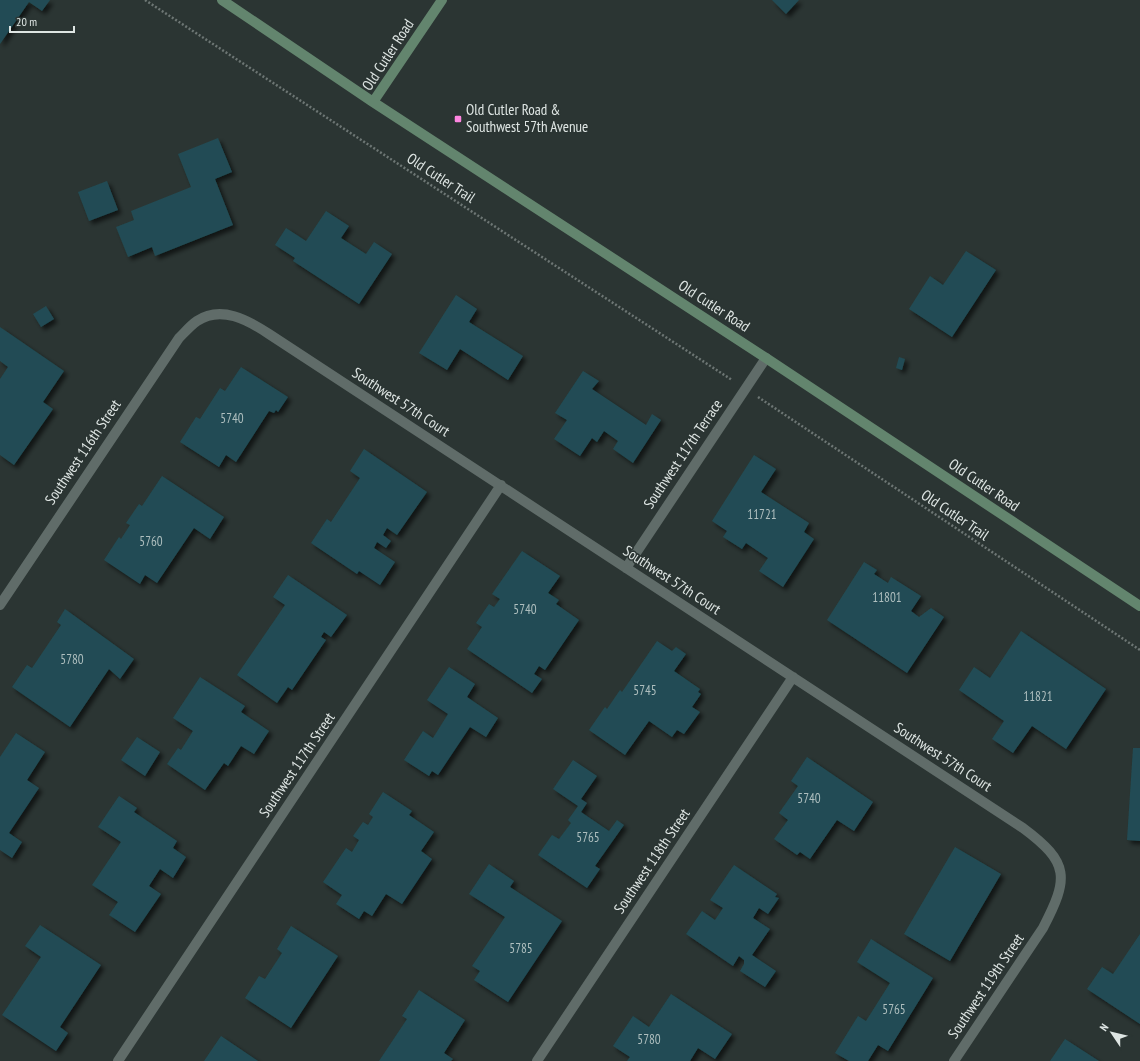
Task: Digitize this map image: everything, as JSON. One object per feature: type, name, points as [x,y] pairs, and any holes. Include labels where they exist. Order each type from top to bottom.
[{"type":"main road","points":[[222,0],[373,102]]},
{"type":"main road","name":"Old Cutler Road","points":[[442,0],[373,102],[766,358],[1140,606]]},
{"type":"street","name":"Southwest 57th Court","points":[[197,321],[209,315],[225,314],[240,317],[255,324],[793,677],[1038,840],[1053,854],[1061,870],[1062,887],[1055,905],[1043,928]]},
{"type":"street","name":"Southwest 116th Street","points":[[0,605],[179,338],[197,321]]},
{"type":"street","name":"Southwest 117th Terrace","points":[[626,568],[766,358]]},
{"type":"street","name":"Southwest 117th Street","points":[[118,1061],[501,485]]},
{"type":"street","name":"Southwest 118th Street","points":[[536,1061],[793,677]]},
{"type":"street","name":"Southwest 119th Street","points":[[954,1061],[1043,928]]},
{"type":"path","name":"Old Cutler Trail","points":[[145,0],[725,375]]},
{"type":"path","name":"Old Cutler Trail","points":[[758,397],[1140,650]]},
{"type":"building","points":[[0,0],[50,0],[42,11],[29,2],[0,44]]},
{"type":"building","points":[[772,0],[799,0],[786,14]]},
{"type":"building","points":[[218,138],[232,172],[215,179],[233,225],[155,256],[152,247],[128,257],[116,227],[134,220],[131,211],[191,187],[178,154]]},
{"type":"building","points":[[107,181],[118,210],[89,221],[78,192]]},
{"type":"building","points":[[326,211],[349,226],[341,238],[366,254],[374,242],[392,254],[359,304],[293,261],[295,258],[275,245],[286,228],[306,241]]},
{"type":"building","points":[[966,251],[996,270],[952,337],[909,309],[930,276],[943,285]]},
{"type":"building","points":[[456,295],[477,309],[469,322],[523,356],[508,380],[460,349],[447,370],[419,353]]},
{"type":"building","points":[[46,306],[54,319],[41,327],[33,314]]},
{"type":"building","points":[[0,327],[64,371],[43,402],[53,409],[14,465],[0,455],[0,379],[8,367],[0,361]]},
{"type":"building","points":[[899,357],[905,359],[902,370],[896,368]]},
{"type":"building","points":[[241,367],[288,397],[278,412],[276,410],[274,413],[269,411],[236,462],[226,455],[219,467],[180,442],[196,417],[200,419],[220,388],[225,391]]},
{"type":"building","points":[[583,371],[599,381],[592,389],[646,425],[652,414],[661,420],[633,463],[613,449],[618,441],[604,431],[597,442],[592,438],[580,456],[554,439],[567,420],[555,413]]},
{"type":"building","points":[[364,449],[427,492],[397,535],[387,528],[383,535],[391,541],[386,548],[377,542],[374,548],[395,562],[380,585],[359,571],[357,574],[311,543],[327,519],[331,522],[360,478],[350,471]]},
{"type":"building","points":[[754,455],[776,469],[761,492],[809,523],[804,532],[814,539],[783,587],[759,571],[768,558],[746,543],[742,549],[723,537],[727,531],[712,521]]},
{"type":"building","points":[[162,476],[224,517],[210,539],[194,528],[157,583],[145,575],[140,584],[104,560],[119,537],[121,539],[130,525],[126,523],[139,504],[142,506]]},
{"type":"building","points":[[522,551],[560,576],[548,593],[559,600],[556,604],[579,620],[545,670],[539,666],[534,674],[542,679],[532,693],[467,649],[482,627],[476,623],[489,604],[494,607],[500,599],[492,594]]},
{"type":"building","points":[[864,562],[877,570],[874,574],[888,583],[891,577],[921,596],[911,611],[919,617],[931,608],[944,617],[907,673],[827,620]]},
{"type":"building","points":[[288,575],[347,615],[331,637],[324,632],[321,637],[326,640],[292,690],[288,687],[277,703],[237,675],[285,605],[273,597]]},
{"type":"building","points":[[65,609],[134,659],[120,679],[109,669],[70,727],[12,687],[27,665],[32,668],[61,625],[57,622]]},
{"type":"building","points":[[1021,631],[1106,689],[1066,749],[1032,726],[1013,753],[992,739],[1004,721],[959,690],[974,667],[990,678]]},
{"type":"building","points":[[657,641],[672,651],[676,647],[686,654],[674,671],[700,689],[698,692],[701,694],[692,707],[700,712],[684,734],[677,730],[672,737],[649,721],[625,755],[589,730],[605,707],[607,709],[620,690],[622,692]]},
{"type":"building","points":[[449,667],[475,684],[467,697],[498,718],[486,737],[470,727],[438,775],[432,771],[429,776],[404,760],[423,731],[433,738],[448,714],[427,700]]},
{"type":"building","points":[[200,677],[245,706],[241,712],[269,731],[254,754],[241,746],[228,766],[224,763],[205,790],[167,764],[178,748],[181,750],[193,731],[173,718]]},
{"type":"building","points":[[16,733],[45,752],[27,780],[39,788],[9,833],[22,842],[12,858],[0,850],[0,757]]},
{"type":"building","points":[[137,737],[160,752],[145,776],[121,760]]},
{"type":"building","points":[[1133,748],[1140,748],[1140,841],[1127,840]]},
{"type":"building","points":[[807,757],[873,802],[854,831],[837,820],[810,859],[800,852],[797,855],[774,839],[788,820],[779,813],[798,786],[791,781]]},
{"type":"building","points":[[573,760],[597,776],[581,799],[587,803],[581,812],[609,831],[617,820],[624,825],[595,866],[600,869],[587,888],[538,855],[552,835],[559,839],[571,823],[568,820],[578,806],[553,789]]},
{"type":"building","points":[[383,792],[412,811],[409,815],[434,832],[421,851],[432,859],[402,904],[386,894],[372,916],[364,911],[359,919],[336,904],[342,895],[323,882],[346,848],[352,852],[359,840],[353,836],[363,822],[368,825],[373,817],[369,814]]},
{"type":"building","points":[[119,796],[137,808],[134,812],[177,841],[173,848],[186,857],[173,878],[160,869],[149,886],[161,894],[135,932],[109,915],[118,902],[92,885],[121,842],[98,827]]},
{"type":"building","points":[[955,847],[1001,874],[950,961],[904,934]]},
{"type":"building","points":[[489,864],[514,881],[510,887],[562,921],[508,1002],[474,980],[480,971],[472,966],[505,917],[469,894]]},
{"type":"building","points":[[734,865],[777,894],[775,897],[779,898],[768,914],[759,908],[753,918],[770,929],[752,955],[776,971],[765,987],[740,971],[744,964],[744,960],[739,956],[733,966],[686,934],[702,911],[715,920],[723,908],[710,900]]},
{"type":"building","points":[[40,925],[101,965],[60,1027],[68,1033],[56,1051],[2,1015],[41,957],[25,946]]},
{"type":"building","points":[[291,926],[338,956],[291,1028],[245,998],[259,976],[265,979],[282,953],[277,949]]},
{"type":"building","points":[[1140,934],[1140,1024],[1087,989],[1102,967],[1113,974]]},
{"type":"building","points":[[871,939],[933,978],[888,1051],[878,1045],[868,1061],[849,1061],[835,1053],[858,1016],[866,1021],[890,983],[857,962]]},
{"type":"building","points":[[419,990],[465,1020],[444,1053],[453,1059],[451,1061],[379,1061],[407,1019],[402,1016]]},
{"type":"building","points":[[671,994],[732,1034],[715,1059],[698,1048],[690,1061],[627,1061],[630,1057],[613,1046],[633,1016],[649,1027]]},
{"type":"building","points":[[221,1036],[258,1061],[204,1061]]},
{"type":"building","points":[[1065,1039],[1099,1061],[1050,1061]]},
{"type":"place","name":"Old Cutler Road & Southwest 57th Avenue","points":[[458,119]]}]
